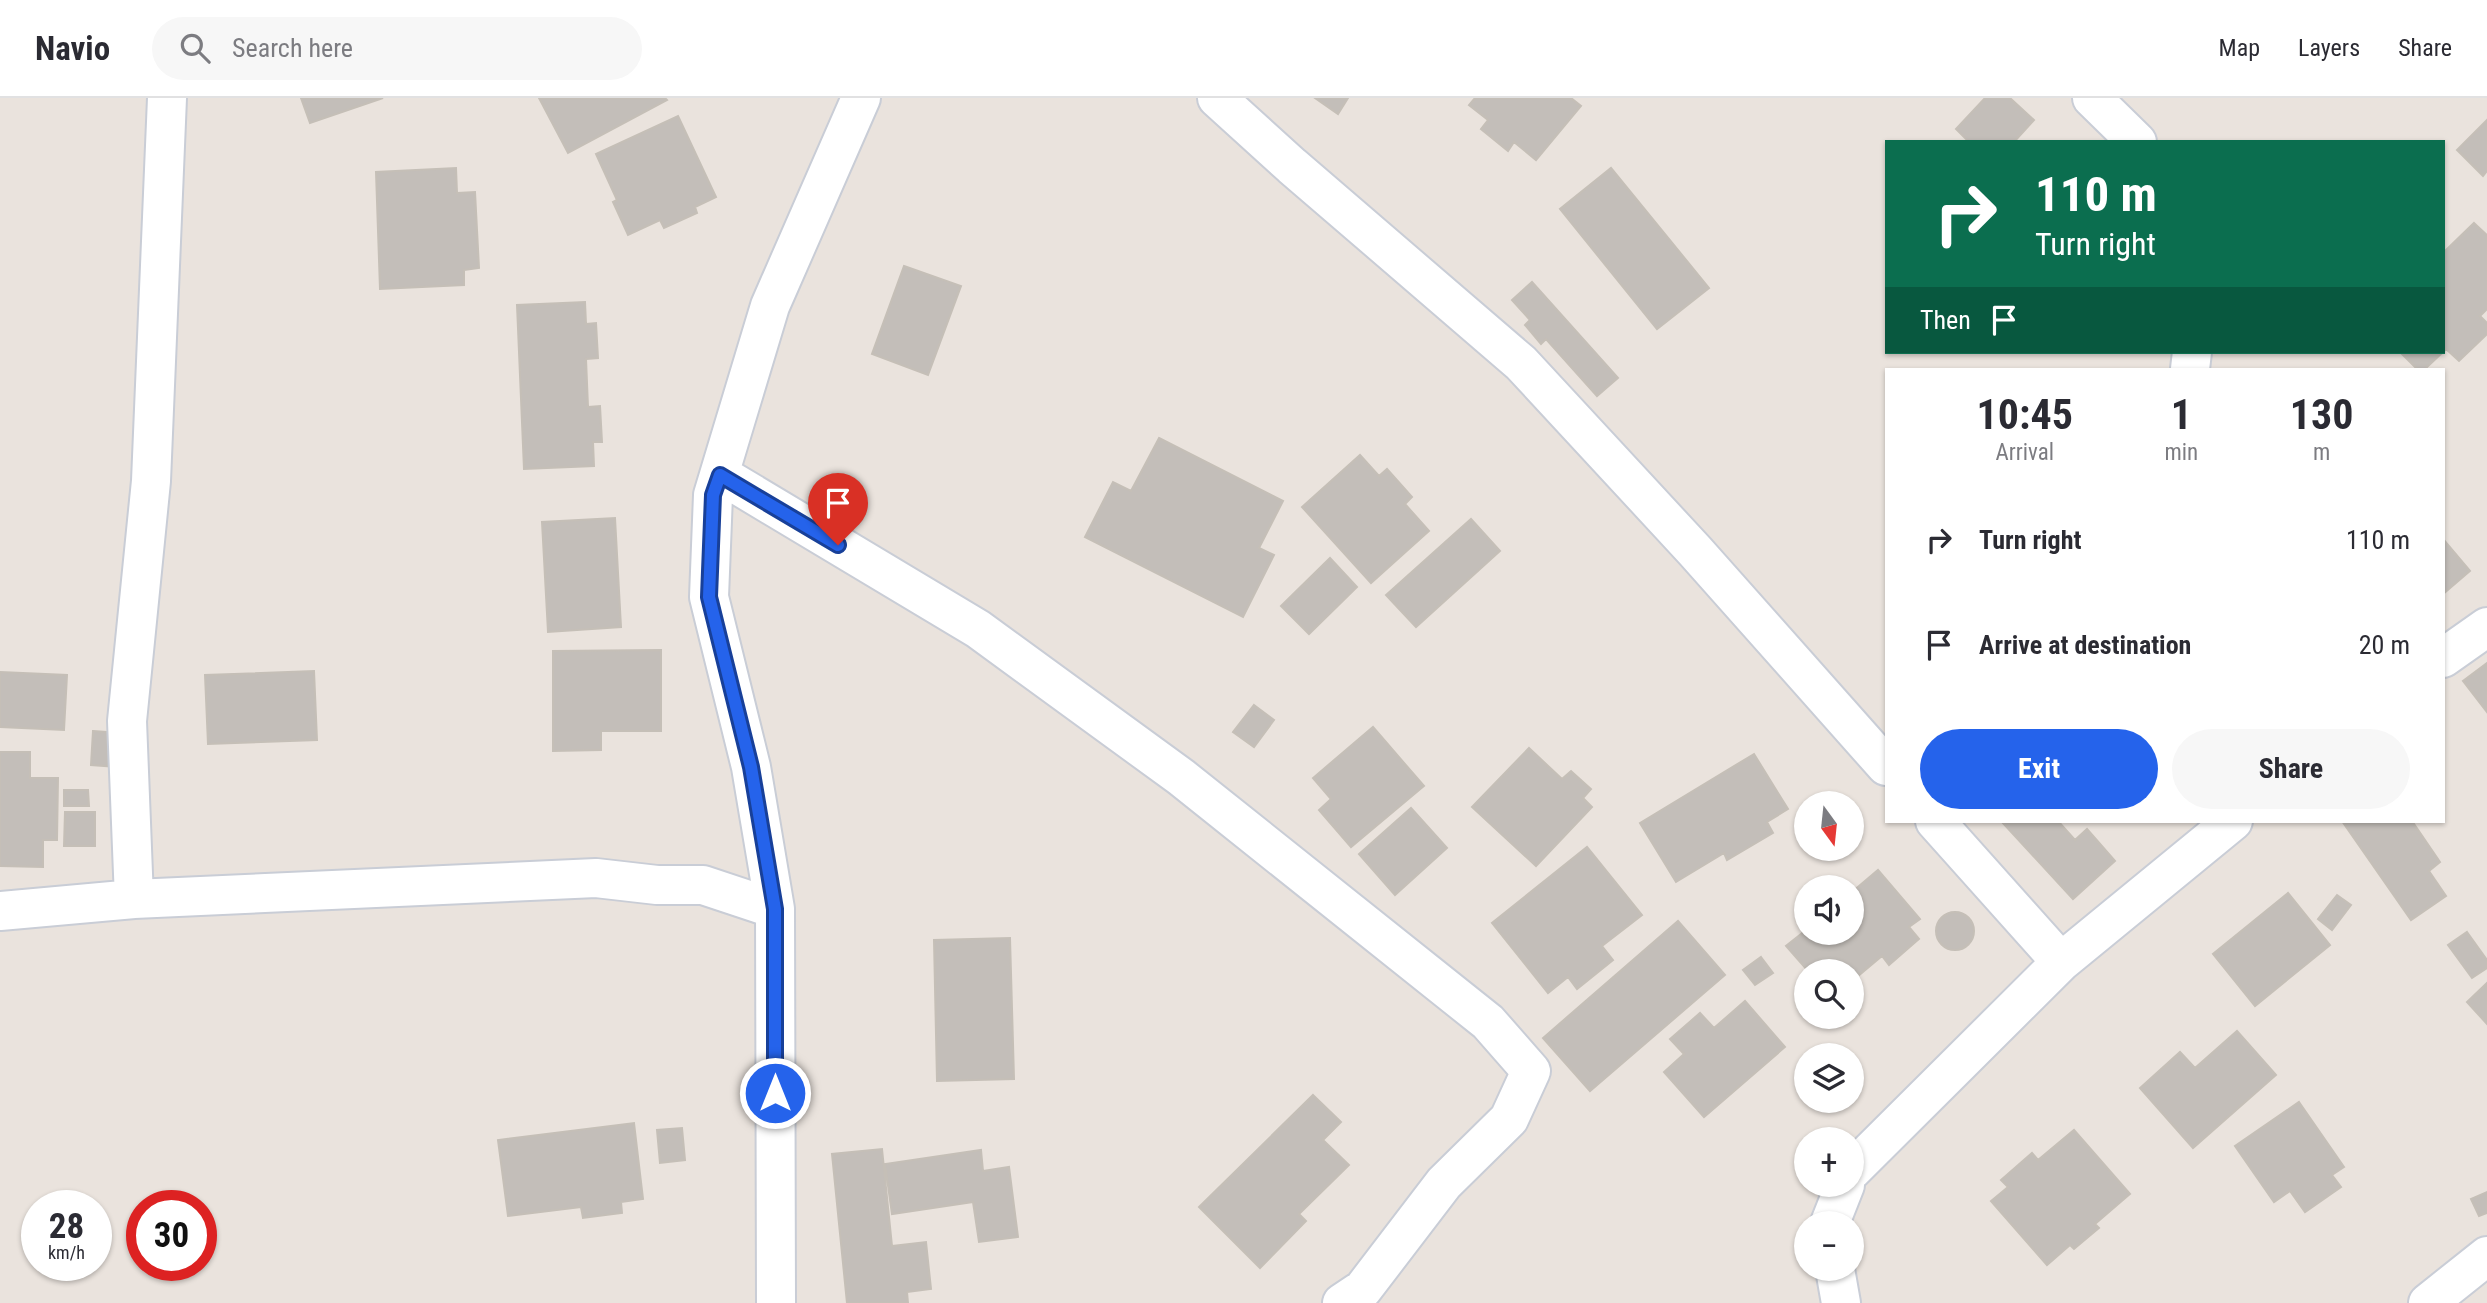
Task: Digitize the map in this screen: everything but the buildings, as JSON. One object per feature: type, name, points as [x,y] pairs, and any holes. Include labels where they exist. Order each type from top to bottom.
[{"type":"street","points":[[134,899],[127,721],[151,481],[167,98]]},
{"type":"street","points":[[776,1303],[775,909],[751,767],[709,597],[713,495],[770,306],[861,98]]},
{"type":"street","points":[[1217,98],[1521,363],[1695,551],[1885,765]]},
{"type":"street","points":[[2092,98],[2135,140]]},
{"type":"street","points":[[720,475],[978,629],[1181,777],[1488,1021],[1531,1071],[1509,1119],[1444,1183],[1363,1289],[1342,1303]]},
{"type":"street","points":[[2445,657],[2487,627]]},
{"type":"street","points":[[1937,823],[2061,962]]},
{"type":"street","points":[[1864,1158],[2061,962],[2231,823]]},
{"type":"street","points":[[0,911],[134,899],[596,878],[657,885],[703,885],[775,909]]},
{"type":"street","points":[[2428,1303],[2487,1256]]},
{"type":"street","points":[[1837,1281],[1841,1303]]},
{"type":"route","points":[[775,1093],[775,909],[751,767],[709,597],[713,495],[720,475],[838,545]]}]
